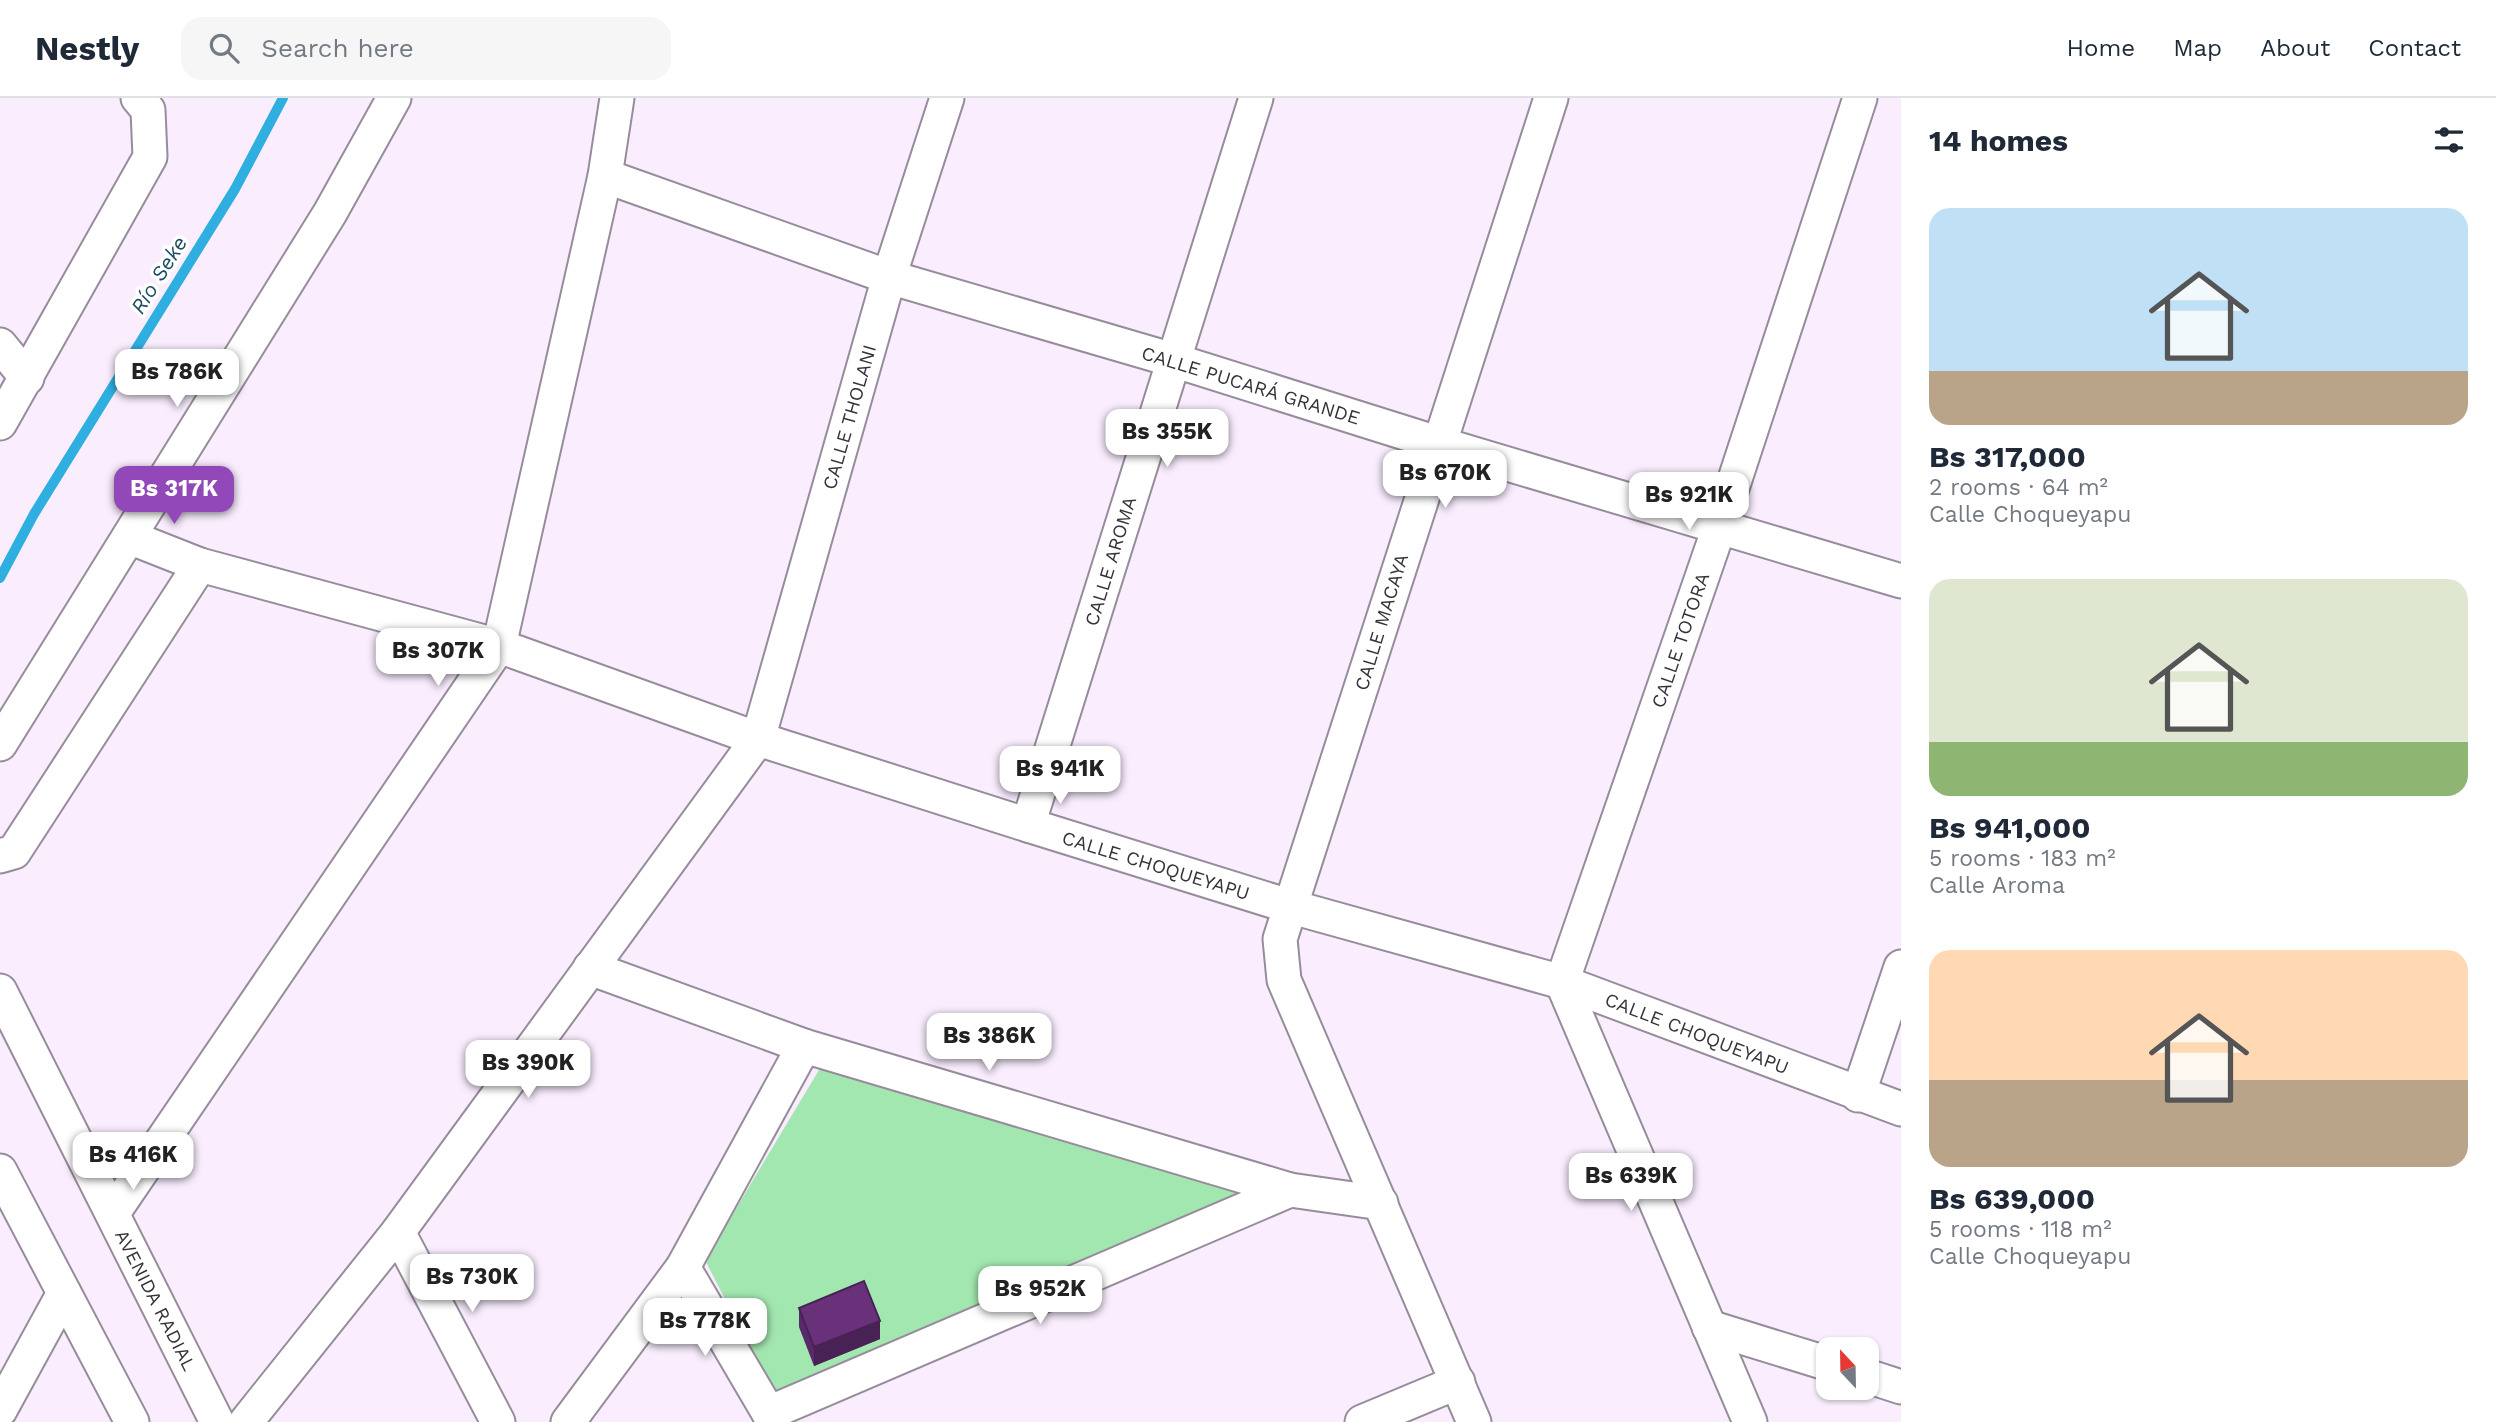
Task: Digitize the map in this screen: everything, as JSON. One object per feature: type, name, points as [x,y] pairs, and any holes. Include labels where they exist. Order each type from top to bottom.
[{"type":"street","points":[[0,744],[330,214],[394,98]]},
{"type":"street","points":[[113,1213],[499,646],[605,176],[617,98]]},
{"type":"street","name":"CALLE THOLANI","points":[[758,738],[889,277],[947,98]]},
{"type":"street","name":"CALLE AROMA","points":[[1028,825],[1256,98]]},
{"type":"street","name":"CALLE MACAYA","points":[[1474,1422],[1284,981],[1280,939],[1437,443],[1550,98]]},
{"type":"street","name":"CALLE TOTORA","points":[[1562,982],[1718,528],[1860,98]]},
{"type":"street","points":[[0,423],[150,157],[143,104]]},
{"type":"street","name":"CALLE PUCARÁ GRANDE","points":[[605,176],[889,277],[1173,360],[1437,443],[1901,581]]},
{"type":"street","points":[[0,345],[27,378]]},
{"type":"street","name":"CALLE CHOQUEYAPU","points":[[129,537],[200,565],[499,646],[758,738],[1028,825],[1292,906],[1562,982],[1901,1109]]},
{"type":"street","points":[[0,856],[14,852],[200,565]]},
{"type":"street","points":[[246,1422],[398,1232],[758,738]]},
{"type":"street","points":[[1858,1095],[1901,967]]},
{"type":"street","points":[[590,968],[804,1046],[1290,1190],[1381,1203]]},
{"type":"street","points":[[1562,982],[1749,1422]]},
{"type":"street","name":"AVENIDA RADIAL","points":[[0,991],[217,1422]]},
{"type":"street","points":[[568,1422],[683,1268],[804,1046]]},
{"type":"street","points":[[0,1171],[132,1422]]},
{"type":"street","points":[[683,1268],[771,1417],[1290,1190]]},
{"type":"street","points":[[398,1232],[498,1422]]},
{"type":"street","points":[[0,1410],[64,1293]]},
{"type":"street","points":[[1709,1326],[1816,1360]]},
{"type":"street","points":[[1880,1380],[1901,1387]]},
{"type":"street","points":[[1362,1422],[1458,1382]]},
{"type":"green space","points":[[822,1065],[1240,1194],[775,1397],[705,1260]]},
{"type":"building","points":[[864,1281],[880,1321],[814,1347],[799,1308]]},
{"type":"waterway","name":"Río Seke","points":[[0,578],[34,514],[235,189],[283,98]]}]
